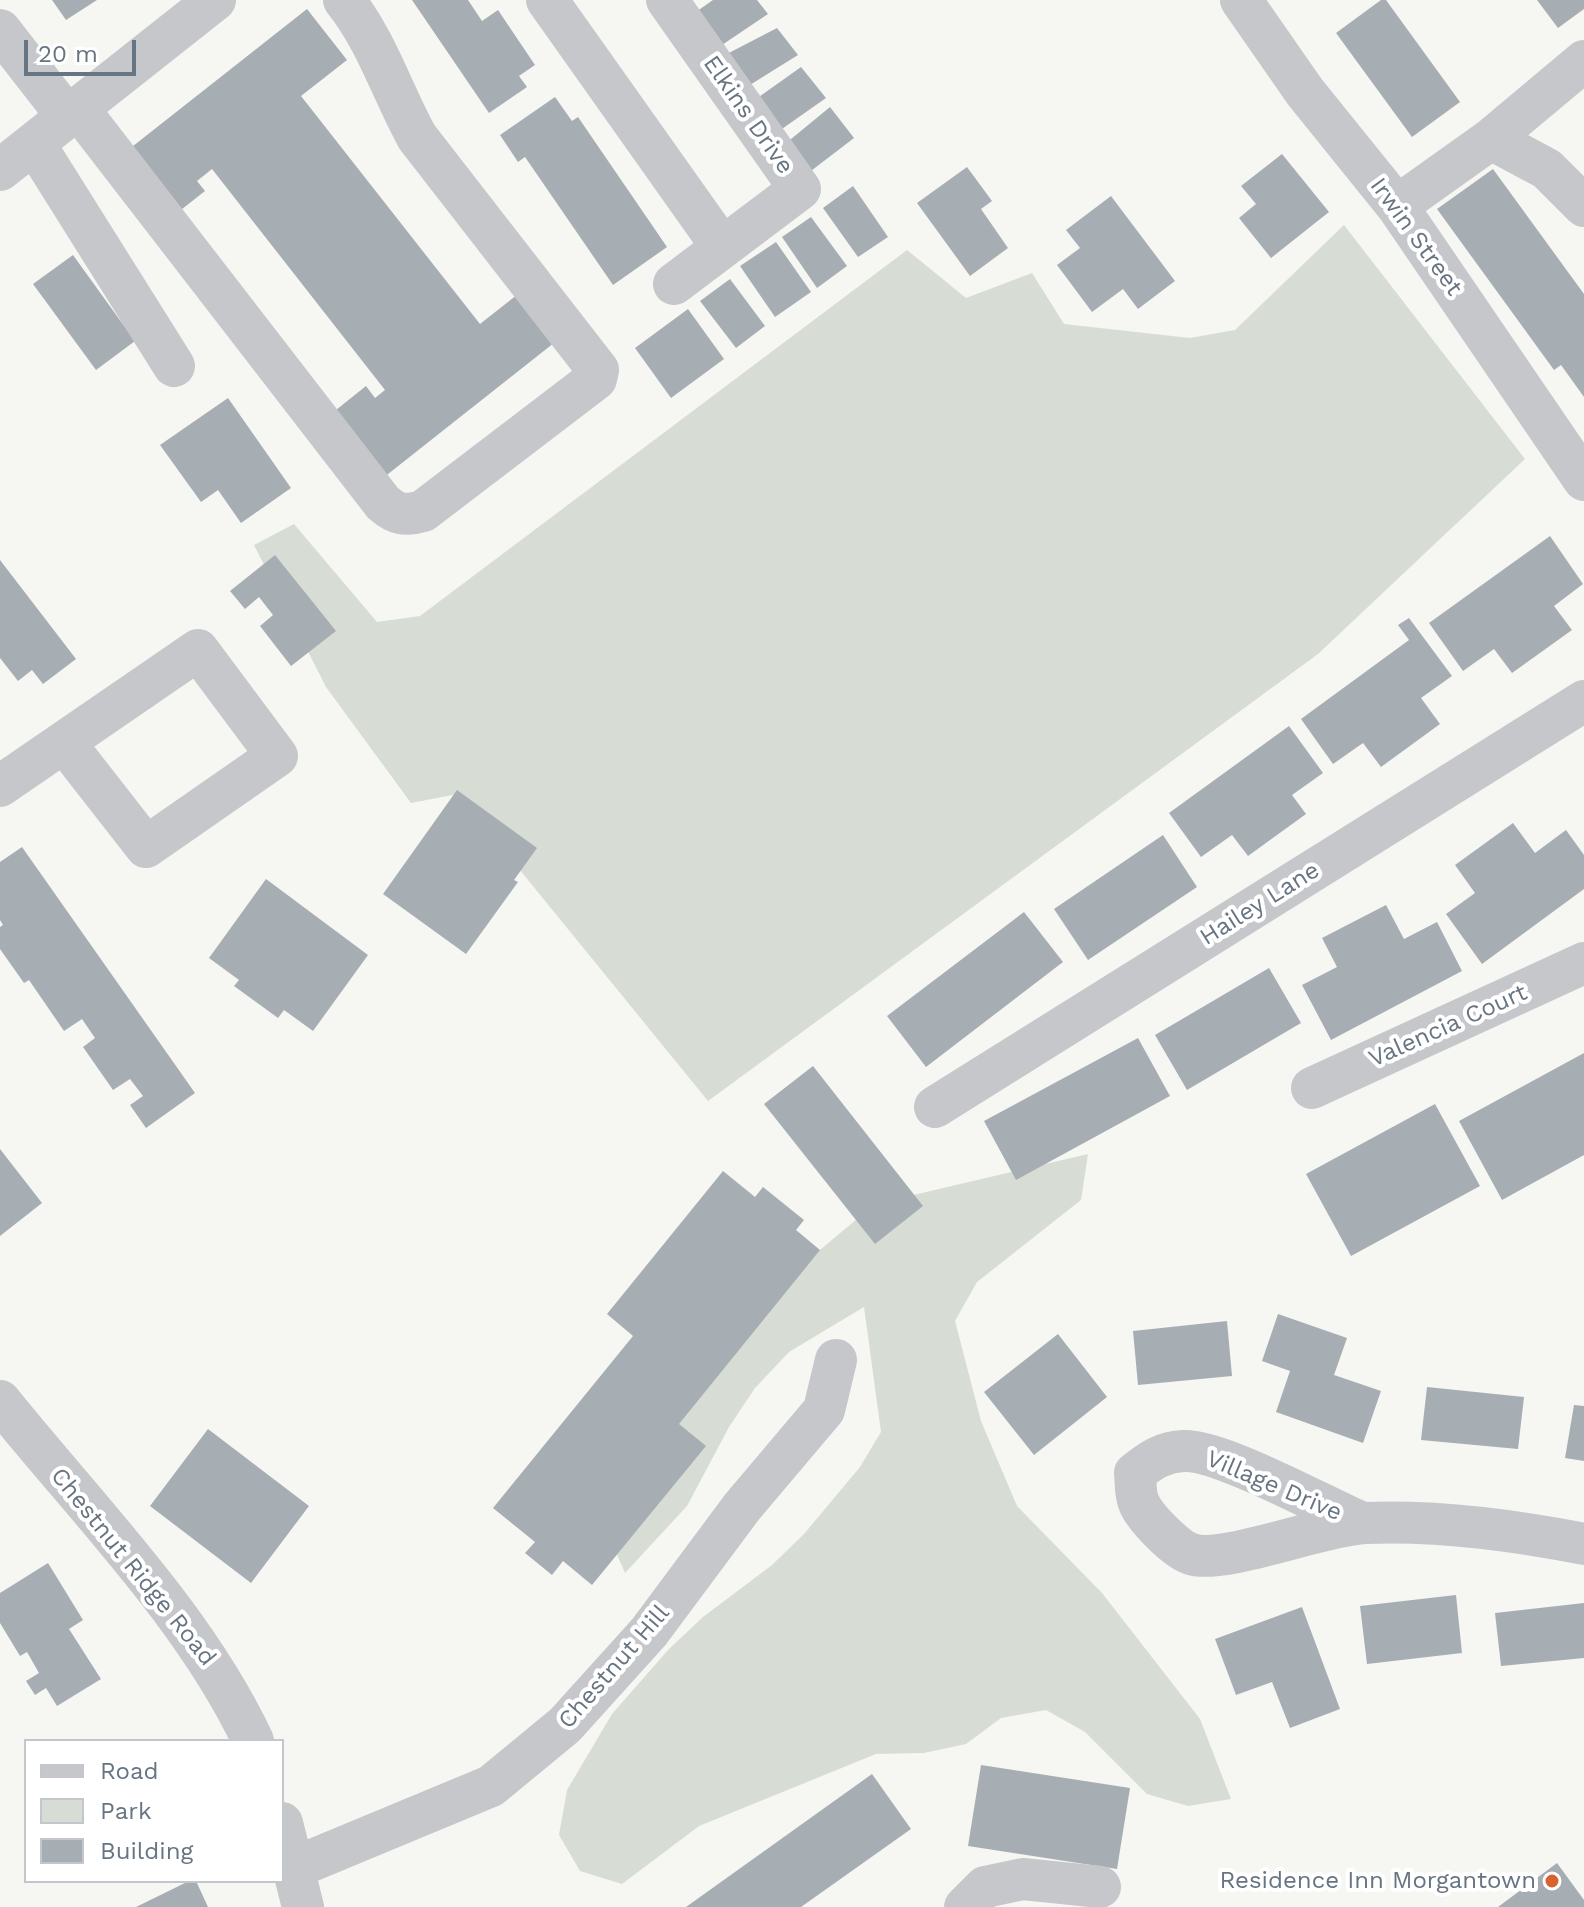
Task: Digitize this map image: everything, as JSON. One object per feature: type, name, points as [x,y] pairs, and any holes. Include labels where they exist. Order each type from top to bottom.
[{"type":"street","points":[[0,170],[215,0]]},
{"type":"street","points":[[5,48],[72,112],[383,503],[396,514],[407,516],[423,511],[596,379],[598,370],[417,137],[399,104],[386,67],[344,0]]},
{"type":"street","points":[[547,0],[722,247]]},
{"type":"street","name":"Elkins Drive","points":[[667,0],[800,189],[674,284]]},
{"type":"street","name":"Irwin Street","points":[[1241,0],[1305,92],[1397,206],[1584,480]]},
{"type":"street","points":[[1397,206],[1491,139],[1584,61]]},
{"type":"street","points":[[1491,139],[1547,169],[1584,206]]},
{"type":"street","points":[[34,143],[174,366]]},
{"type":"street","points":[[0,786],[64,742],[198,650],[277,756],[146,847],[64,742]]},
{"type":"street","name":"Hailey Lane","points":[[935,1107],[1584,701]]},
{"type":"street","name":"Valencia Court","points":[[1312,1088],[1584,963]]},
{"type":"street","name":"Chestnut Hill","points":[[299,1887],[491,1786],[565,1725],[649,1632],[742,1507],[824,1410],[836,1360]]},
{"type":"street","name":"Chestnut Ridge Road","points":[[0,1401],[185,1626],[229,1689],[252,1739]]},
{"type":"street","name":"Village Drive","points":[[1362,1523],[1446,1524],[1584,1544]]},
{"type":"street","points":[[284,1831],[299,1887]]},
{"type":"street","points":[[965,1907],[985,1887],[1023,1879],[1100,1887]]},
{"type":"green space","points":[[1344,225],[1525,459],[1318,654],[708,1101],[458,794],[411,803],[326,687],[254,545],[294,524],[377,622],[420,616],[907,250],[966,298],[1032,273],[1064,324],[1190,338],[1235,330]]},
{"type":"green space","points":[[1088,1154],[1081,1200],[977,1282],[955,1321],[981,1421],[1017,1506],[1102,1593],[1200,1719],[1231,1799],[1188,1806],[1147,1794],[1085,1732],[1046,1710],[1001,1718],[966,1744],[924,1753],[876,1754],[699,1826],[622,1884],[580,1871],[559,1835],[567,1790],[612,1714],[669,1649],[703,1617],[772,1565],[804,1534],[860,1467],[881,1432],[864,1307],[789,1352],[755,1388],[729,1427],[687,1506],[625,1573],[608,1534],[654,1454],[797,1269],[875,1204]]},
{"type":"building","points":[[52,0],[97,0],[66,20]]},
{"type":"building","points":[[412,0],[468,0],[482,21],[498,10],[535,65],[519,76],[527,87],[489,113]]},
{"type":"building","points":[[713,0],[757,0],[768,14],[719,47],[693,14]]},
{"type":"building","points":[[1381,0],[1386,0],[1460,102],[1412,137],[1336,33]]},
{"type":"building","points":[[1537,0],[1584,0],[1584,9],[1558,28]]},
{"type":"building","points":[[307,9],[347,60],[301,96],[480,324],[527,287],[564,335],[383,478],[331,414],[366,386],[375,398],[385,390],[212,169],[197,181],[205,191],[177,213],[128,150]]},
{"type":"building","points":[[777,28],[798,55],[745,88],[723,56]]},
{"type":"building","points":[[801,67],[826,98],[779,131],[756,99]]},
{"type":"building","points":[[555,97],[572,121],[578,117],[667,247],[613,285],[525,157],[518,162],[500,135]]},
{"type":"building","points":[[830,107],[854,138],[807,174],[785,144]]},
{"type":"building","points":[[1282,154],[1329,212],[1271,258],[1239,218],[1256,204],[1241,186]]},
{"type":"building","points":[[967,167],[992,201],[981,209],[1008,248],[970,276],[917,203]]},
{"type":"building","points":[[1493,169],[1584,294],[1584,397],[1561,365],[1554,370],[1437,209]]},
{"type":"building","points":[[853,186],[888,237],[858,257],[823,208]]},
{"type":"building","points":[[1111,196],[1175,281],[1138,309],[1123,289],[1092,312],[1057,265],[1080,248],[1066,230]]},
{"type":"building","points":[[811,217],[847,266],[817,288],[782,237]]},
{"type":"building","points":[[776,242],[811,292],[775,317],[740,266]]},
{"type":"building","points":[[73,255],[135,341],[96,370],[33,284]]},
{"type":"building","points":[[730,279],[765,326],[736,348],[700,301]]},
{"type":"building","points":[[688,309],[724,359],[671,398],[635,348]]},
{"type":"building","points":[[228,398],[291,488],[241,523],[218,490],[201,502],[160,445]]},
{"type":"building","points":[[1550,536],[1583,584],[1554,606],[1572,630],[1512,673],[1494,649],[1463,671],[1429,623]]},
{"type":"building","points":[[275,555],[336,631],[291,666],[260,626],[273,615],[259,597],[245,609],[230,591]]},
{"type":"building","points":[[0,560],[76,659],[43,684],[32,670],[18,681],[0,658]]},
{"type":"building","points":[[1409,618],[1452,676],[1421,698],[1440,724],[1381,767],[1363,743],[1333,764],[1301,719],[1409,640],[1398,625]]},
{"type":"building","points":[[1289,726],[1323,773],[1292,795],[1306,814],[1248,856],[1232,835],[1201,857],[1169,813]]},
{"type":"building","points":[[457,790],[537,848],[514,880],[518,882],[466,954],[383,894]]},
{"type":"building","points":[[1513,823],[1535,853],[1566,830],[1584,855],[1584,889],[1482,964],[1446,914],[1475,893],[1455,865]]},
{"type":"building","points":[[1163,835],[1197,887],[1088,960],[1054,909]]},
{"type":"building","points":[[22,847],[195,1093],[146,1128],[130,1105],[143,1096],[130,1079],[113,1090],[83,1047],[95,1038],[82,1019],[64,1031],[29,980],[24,983],[0,949],[0,927],[3,925],[0,920],[0,862]]},
{"type":"building","points":[[266,879],[368,955],[313,1031],[284,1010],[278,1018],[234,986],[239,980],[209,958]]},
{"type":"building","points":[[1386,905],[1404,939],[1437,922],[1462,971],[1331,1040],[1302,985],[1337,967],[1322,938]]},
{"type":"building","points":[[1024,912],[1063,962],[926,1067],[887,1016]]},
{"type":"building","points":[[1269,968],[1301,1023],[1187,1090],[1155,1035]]},
{"type":"building","points":[[1138,1038],[1170,1096],[1016,1180],[984,1121]]},
{"type":"building","points":[[1584,1053],[1584,1155],[1502,1200],[1459,1121]]},
{"type":"building","points":[[813,1066],[923,1206],[875,1244],[764,1104]]},
{"type":"building","points":[[1435,1104],[1480,1186],[1351,1256],[1306,1174]]},
{"type":"building","points":[[0,1149],[42,1203],[0,1236]]},
{"type":"building","points":[[723,1171],[755,1197],[763,1187],[804,1220],[796,1230],[820,1250],[679,1424],[706,1446],[592,1585],[563,1561],[552,1575],[525,1553],[535,1542],[493,1508],[633,1336],[607,1314]]},
{"type":"building","points":[[1278,1314],[1347,1338],[1334,1375],[1381,1391],[1363,1443],[1276,1412],[1290,1371],[1262,1361]]},
{"type":"building","points":[[1227,1321],[1232,1376],[1138,1385],[1133,1331]]},
{"type":"building","points":[[1058,1334],[1107,1397],[1034,1455],[984,1392]]},
{"type":"building","points":[[1427,1387],[1524,1397],[1518,1449],[1421,1440]]},
{"type":"building","points":[[1574,1405],[1584,1406],[1584,1461],[1565,1458]]},
{"type":"building","points":[[208,1429],[309,1506],[251,1583],[150,1506]]},
{"type":"building","points":[[48,1563],[83,1620],[69,1629],[101,1679],[57,1706],[46,1688],[35,1695],[26,1681],[39,1673],[27,1652],[20,1656],[0,1623],[0,1593]]},
{"type":"building","points":[[1456,1595],[1462,1653],[1367,1664],[1360,1606]]},
{"type":"building","points":[[1584,1603],[1584,1658],[1501,1666],[1495,1613]]},
{"type":"building","points":[[1302,1607],[1340,1709],[1290,1728],[1272,1682],[1236,1695],[1215,1639]]},
{"type":"building","points":[[981,1765],[1130,1788],[1117,1869],[968,1846]]},
{"type":"building","points":[[872,1774],[911,1829],[801,1907],[686,1907]]},
{"type":"building","name":"Residence Inn Morgantown","points":[[1557,1863],[1584,1900],[1584,1907],[1498,1907]]},
{"type":"building","points":[[185,1883],[197,1883],[208,1907],[136,1907]]},
{"type":"place","name":"Residence Inn Morgantown","points":[[1552,1881]]}]
